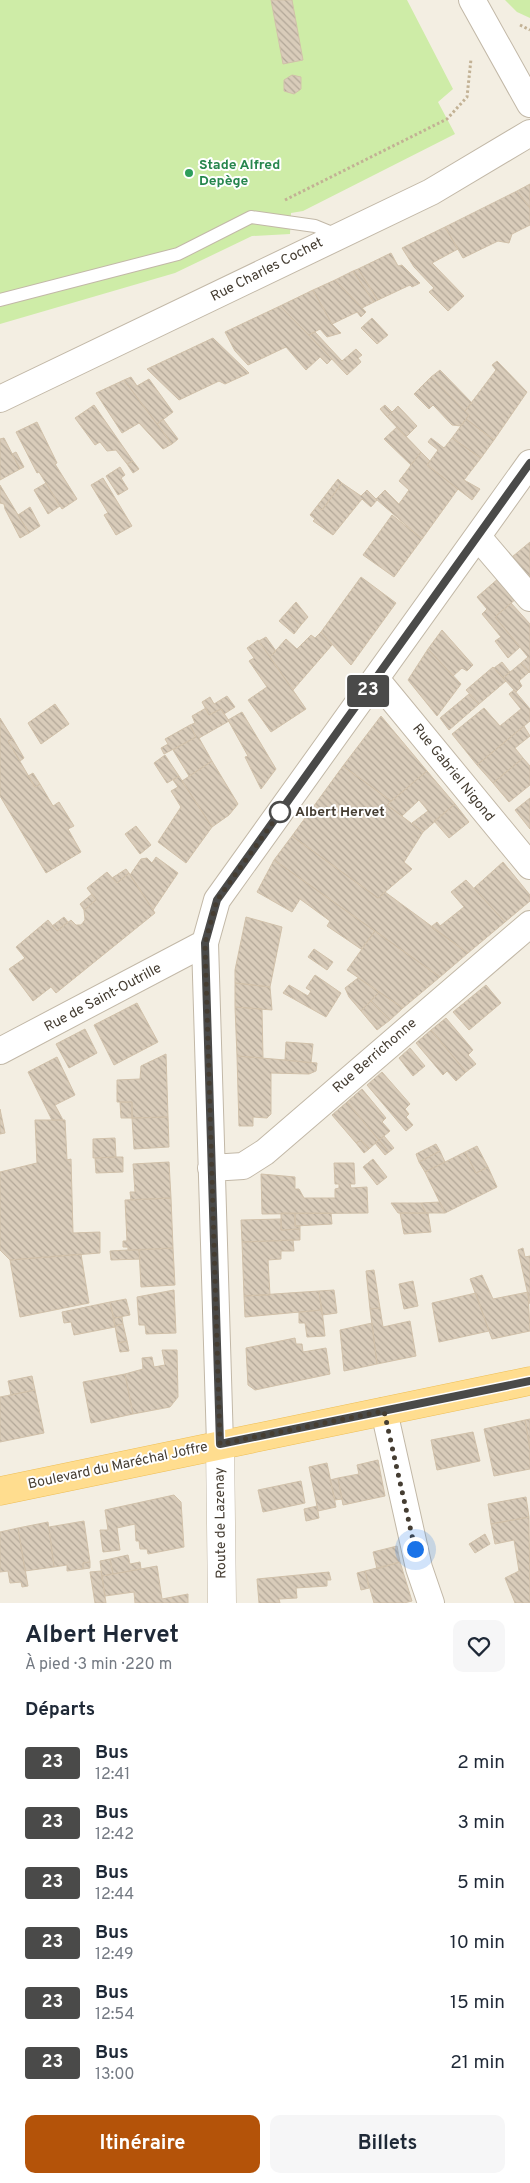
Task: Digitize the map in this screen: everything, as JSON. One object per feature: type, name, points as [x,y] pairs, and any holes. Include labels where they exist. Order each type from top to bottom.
[{"type":"main road","name":"Boulevard du Maréchal Joffre","points":[[0,1491],[530,1381]]},
{"type":"street","points":[[472,0],[530,104]]},
{"type":"street","name":"Rue Charles Cochet","points":[[0,399],[192,308],[337,235],[431,192],[530,133]]},
{"type":"street","points":[[220,1444],[205,943],[217,900],[530,463]]},
{"type":"street","points":[[478,537],[530,598]]},
{"type":"street","name":"Rue Gabriel Nigond","points":[[376,680],[530,866]]},
{"type":"street","name":"Rue Berrichonne","points":[[212,1168],[243,1166],[265,1152],[530,924]]},
{"type":"street","name":"Rue de Saint-Outrille","points":[[0,1051],[205,943]]},
{"type":"street","points":[[384,1411],[419,1568],[430,1603]]},
{"type":"street","name":"Route de Lazenay","points":[[220,1444],[222,1603]]},
{"type":"lane","points":[[0,300],[178,254],[251,217],[315,226],[337,235]]},
{"type":"path","points":[[251,217],[447,119],[466,97],[472,52],[493,40]]},
{"type":"green space","name":"Stade Alfred Depège","points":[[0,0],[407,0],[453,89],[438,102],[455,134],[303,211],[291,213],[290,234],[252,236],[175,273],[0,324]]},
{"type":"green space","points":[[505,0],[530,0],[530,18],[517,12]]},
{"type":"building","points":[[271,0],[292,0],[303,60],[283,64]]},
{"type":"building","points":[[292,75],[301,77],[301,89],[294,94],[284,91],[284,80]]},
{"type":"building","points":[[530,184],[530,208],[517,191]]},
{"type":"building","points":[[517,191],[530,208],[530,225],[512,234],[509,243],[498,241],[463,258],[445,227]]},
{"type":"building","points":[[445,227],[458,249],[432,263],[464,296],[448,311],[429,292],[434,288],[414,267],[402,248]]},
{"type":"building","points":[[391,253],[398,266],[402,265],[420,283],[412,287],[410,285],[378,300],[358,269]]},
{"type":"building","points":[[358,269],[378,300],[374,302],[353,271]]},
{"type":"building","points":[[353,271],[374,302],[362,308],[335,280]]},
{"type":"building","points":[[335,280],[366,312],[361,317],[357,312],[332,324],[313,290]]},
{"type":"building","points":[[313,290],[332,324],[341,333],[327,337],[320,329],[309,335],[280,306]]},
{"type":"building","points":[[280,306],[332,359],[327,364],[320,357],[306,370],[286,347],[248,365],[235,351],[225,332]]},
{"type":"building","points":[[372,318],[388,335],[377,344],[361,328]]},
{"type":"building","points":[[315,332],[342,361],[356,349],[362,355],[358,358],[361,362],[347,375],[309,335]]},
{"type":"building","points":[[213,338],[249,373],[225,384],[219,381],[179,400],[147,369]]},
{"type":"building","points":[[497,361],[527,392],[494,440],[466,419],[469,415],[465,411],[496,370],[492,365]]},
{"type":"building","points":[[440,370],[472,403],[465,411],[431,377]]},
{"type":"building","points":[[131,377],[137,386],[149,379],[173,412],[157,424],[124,380]]},
{"type":"building","points":[[431,377],[469,415],[461,426],[452,425],[433,405],[429,409],[414,394]]},
{"type":"building","points":[[124,380],[172,444],[163,449],[139,423],[122,433],[96,393]]},
{"type":"building","points":[[94,405],[133,461],[127,464],[116,450],[107,451],[100,442],[95,445],[75,418]]},
{"type":"building","points":[[385,405],[392,412],[387,417],[380,409]]},
{"type":"building","points":[[398,406],[417,426],[406,437],[387,417]]},
{"type":"building","points":[[163,419],[178,439],[172,444],[157,424]]},
{"type":"building","points":[[466,419],[494,440],[481,458],[452,438]]},
{"type":"building","points":[[37,422],[57,463],[55,464],[77,499],[62,509],[39,472],[37,473],[16,432]]},
{"type":"building","points":[[397,427],[421,452],[411,465],[384,439]]},
{"type":"building","points":[[4,438],[20,469],[0,480],[0,439]]},
{"type":"building","points":[[431,438],[444,448],[452,438],[481,458],[464,480],[480,489],[472,500],[427,465],[438,450],[428,442]]},
{"type":"building","points":[[16,452],[24,467],[20,469],[12,454]]},
{"type":"building","points":[[421,452],[430,461],[427,465],[458,489],[422,539],[376,499],[385,490],[399,504],[409,490],[399,481]]},
{"type":"building","points":[[133,461],[139,469],[133,473],[127,464]]},
{"type":"building","points":[[120,467],[125,475],[121,478],[128,489],[118,495],[106,476]]},
{"type":"building","points":[[103,478],[132,526],[116,535],[104,515],[108,513],[91,485]]},
{"type":"building","points":[[338,479],[342,483],[322,510],[317,506]]},
{"type":"building","points":[[46,483],[60,506],[48,514],[34,490]]},
{"type":"building","points":[[342,483],[361,496],[367,490],[377,500],[371,507],[362,499],[333,535],[313,521],[315,519],[310,515],[317,506],[322,510]]},
{"type":"building","points":[[0,485],[29,533],[20,538],[4,504],[0,503]]},
{"type":"building","points":[[30,507],[40,526],[29,533],[18,515]]},
{"type":"building","points":[[392,515],[422,539],[394,577],[363,555]]},
{"type":"building","points":[[530,542],[530,587],[512,557]]},
{"type":"building","points":[[361,577],[396,603],[351,665],[321,632]]},
{"type":"building","points":[[499,578],[517,598],[495,617],[520,647],[508,658],[495,641],[501,637],[482,614],[487,609],[477,597]]},
{"type":"building","points":[[296,602],[308,617],[301,625],[287,612]]},
{"type":"building","points":[[511,603],[530,624],[530,673],[521,663],[528,657],[495,617]]},
{"type":"building","points":[[287,612],[301,625],[294,634],[279,621]]},
{"type":"building","points":[[442,630],[473,665],[467,671],[462,668],[453,676],[428,649]]},
{"type":"building","points":[[321,632],[332,645],[293,690],[270,657],[286,639],[297,649],[311,635],[315,638]]},
{"type":"building","points":[[266,637],[276,651],[270,657],[259,641]]},
{"type":"building","points":[[258,640],[306,709],[271,732],[248,700],[267,687],[249,661],[254,658],[247,648]]},
{"type":"building","points":[[428,649],[461,684],[437,716],[408,680]]},
{"type":"building","points":[[502,662],[510,672],[503,678],[494,668]]},
{"type":"building","points":[[521,663],[529,672],[519,681],[522,686],[516,692],[503,678]]},
{"type":"building","points":[[493,667],[506,681],[479,704],[466,690]]},
{"type":"building","points":[[514,690],[530,709],[530,721],[477,765],[452,734],[484,708],[500,726],[521,709],[509,694]]},
{"type":"building","points":[[469,694],[479,704],[449,730],[440,718]]},
{"type":"building","points":[[227,696],[235,707],[224,714],[221,709],[209,715],[202,702],[210,697],[214,704]]},
{"type":"building","points":[[55,704],[69,724],[41,744],[28,723]]},
{"type":"building","points":[[206,708],[209,715],[221,709],[229,721],[199,738],[212,761],[189,776],[173,750],[196,737],[190,725],[195,723],[192,716]]},
{"type":"building","points":[[242,712],[276,769],[261,789],[245,757],[248,756],[228,720]]},
{"type":"building","points":[[381,716],[427,771],[391,801],[343,766]]},
{"type":"building","points":[[0,718],[13,739],[8,741],[35,787],[40,784],[53,806],[59,802],[74,826],[68,829],[81,852],[46,873],[0,796]]},
{"type":"building","points":[[190,725],[196,737],[164,754],[161,748],[168,744],[165,739]]},
{"type":"building","points":[[524,726],[530,736],[515,748],[523,758],[493,783],[477,765]]},
{"type":"building","points":[[13,739],[24,758],[20,761],[8,741]]},
{"type":"building","points":[[165,755],[179,776],[167,783],[154,763]]},
{"type":"building","points":[[523,758],[530,766],[530,785],[509,802],[493,783]]},
{"type":"building","points":[[212,761],[238,804],[229,815],[212,827],[182,781]]},
{"type":"building","points":[[343,766],[391,801],[387,805],[423,832],[404,862],[412,869],[378,898],[292,836]]},
{"type":"building","points":[[427,771],[455,804],[423,832],[412,823],[428,811],[419,800],[402,816],[387,805]]},
{"type":"building","points":[[33,773],[40,784],[35,787],[28,776]]},
{"type":"building","points":[[179,776],[212,827],[186,863],[158,842],[181,807],[171,791],[178,787],[173,780]]},
{"type":"building","points":[[530,798],[530,829],[515,810]]},
{"type":"building","points":[[455,804],[469,822],[449,838],[434,821]]},
{"type":"building","points":[[136,826],[151,845],[140,854],[125,834]]},
{"type":"building","points":[[292,836],[378,898],[385,892],[468,953],[440,977],[274,860]]},
{"type":"building","points":[[156,857],[178,873],[153,910],[130,875],[141,859],[147,858],[152,863]]},
{"type":"building","points":[[274,860],[375,931],[361,949],[327,926],[330,921],[300,899],[292,912],[257,892]]},
{"type":"building","points":[[503,862],[530,895],[530,901],[505,922],[474,888]]},
{"type":"building","points":[[126,869],[129,873],[117,883],[112,878]]},
{"type":"building","points":[[107,872],[117,883],[129,873],[155,913],[56,993],[51,987],[33,1001],[9,969],[25,958],[16,947],[48,920],[57,931],[71,920],[76,925],[81,925],[85,920],[84,910],[96,900],[87,888]]},
{"type":"building","points":[[466,880],[505,922],[468,953],[431,927],[437,922],[440,926],[464,907],[451,892]]},
{"type":"building","points":[[92,894],[96,900],[84,910],[80,904]]},
{"type":"building","points":[[64,917],[68,922],[57,931],[52,926]]},
{"type":"building","points":[[246,917],[282,927],[270,987],[235,983],[235,970]]},
{"type":"building","points":[[375,931],[440,977],[403,1008],[347,970]]},
{"type":"building","points":[[314,949],[333,962],[327,970],[308,957]]},
{"type":"building","points":[[315,975],[341,993],[326,1017],[283,993],[289,985],[308,996],[311,991],[306,988]]},
{"type":"building","points":[[358,978],[379,992],[361,1011],[349,997],[345,988]]},
{"type":"building","points":[[235,983],[270,987],[272,1010],[235,1007]]},
{"type":"building","points":[[486,985],[501,1003],[469,1030],[453,1012]]},
{"type":"building","points":[[379,992],[403,1008],[390,1020],[371,1001]]},
{"type":"building","points":[[371,1001],[390,1020],[377,1030],[361,1011]]},
{"type":"building","points":[[137,1003],[158,1042],[114,1065],[94,1025]]},
{"type":"building","points":[[235,1007],[262,1009],[263,1058],[237,1056]]},
{"type":"building","points":[[446,1018],[473,1050],[468,1055],[476,1064],[466,1072],[431,1030]]},
{"type":"building","points":[[85,1029],[97,1053],[69,1068],[56,1044]]},
{"type":"building","points":[[431,1030],[466,1072],[456,1081],[447,1071],[443,1075],[416,1043]]},
{"type":"building","points":[[286,1042],[313,1044],[311,1063],[285,1060]]},
{"type":"building","points":[[410,1048],[425,1066],[413,1076],[399,1058]]},
{"type":"building","points":[[166,1054],[168,1117],[132,1118],[132,1102],[117,1102],[117,1080],[140,1079],[141,1066]]},
{"type":"building","points":[[237,1056],[317,1063],[316,1071],[309,1074],[271,1073],[271,1114],[267,1118],[253,1117],[253,1126],[239,1126]]},
{"type":"building","points":[[57,1057],[75,1095],[55,1105],[63,1120],[52,1120],[28,1072]]},
{"type":"building","points":[[382,1072],[410,1104],[405,1109],[409,1114],[406,1117],[413,1125],[406,1131],[367,1085]]},
{"type":"building","points":[[362,1089],[386,1118],[382,1122],[390,1131],[379,1140],[347,1102]]},
{"type":"building","points":[[120,1102],[132,1102],[132,1118],[121,1118]]},
{"type":"building","points":[[347,1102],[379,1140],[369,1149],[361,1140],[356,1143],[332,1115]]},
{"type":"building","points":[[0,1109],[5,1133],[0,1134]]},
{"type":"building","points":[[168,1117],[169,1147],[134,1149],[132,1118]]},
{"type":"building","points":[[35,1120],[65,1120],[67,1160],[71,1159],[73,1233],[100,1232],[100,1253],[10,1260],[0,1250],[0,1172],[37,1163]]},
{"type":"building","points":[[384,1136],[394,1148],[389,1152],[379,1140]]},
{"type":"building","points":[[115,1138],[116,1157],[93,1158],[93,1139]]},
{"type":"building","points":[[361,1140],[369,1149],[364,1153],[356,1143]]},
{"type":"building","points":[[379,1140],[389,1152],[385,1155],[375,1143]]},
{"type":"building","points":[[436,1144],[440,1151],[419,1162],[416,1154]]},
{"type":"building","points":[[477,1146],[488,1167],[476,1173],[465,1152]]},
{"type":"building","points":[[440,1151],[445,1162],[425,1172],[419,1162]]},
{"type":"building","points":[[465,1152],[476,1173],[488,1167],[497,1187],[445,1213],[425,1172]]},
{"type":"building","points":[[123,1157],[123,1172],[96,1173],[95,1158]]},
{"type":"building","points":[[373,1159],[387,1177],[377,1185],[363,1167]]},
{"type":"building","points":[[169,1162],[171,1198],[131,1200],[130,1192],[135,1192],[133,1164]]},
{"type":"building","points":[[334,1163],[354,1163],[355,1184],[350,1184],[351,1188],[367,1187],[368,1213],[262,1214],[261,1174],[295,1177],[295,1189],[299,1189],[304,1198],[335,1198],[335,1189],[339,1188],[339,1184],[335,1184]]},
{"type":"building","points":[[171,1198],[173,1248],[128,1250],[128,1247],[123,1247],[123,1241],[127,1241],[125,1200]]},
{"type":"building","points":[[440,1202],[445,1213],[426,1213],[421,1203]]},
{"type":"building","points":[[391,1203],[421,1203],[426,1213],[398,1213]]},
{"type":"building","points":[[281,1213],[295,1213],[295,1226],[300,1226],[300,1229],[281,1230]]},
{"type":"building","points":[[295,1213],[331,1213],[332,1224],[295,1226]]},
{"type":"building","points":[[400,1213],[428,1213],[431,1232],[404,1234]]},
{"type":"building","points":[[281,1219],[281,1230],[300,1229],[300,1240],[242,1242],[241,1220]]},
{"type":"building","points":[[293,1240],[294,1251],[281,1251],[281,1259],[268,1260],[270,1295],[244,1296],[242,1242]]},
{"type":"building","points":[[173,1248],[175,1285],[141,1287],[139,1250]]},
{"type":"building","points":[[523,1248],[525,1257],[530,1256],[530,1304],[518,1250]]},
{"type":"building","points":[[139,1250],[140,1259],[111,1260],[110,1251]]},
{"type":"building","points":[[81,1254],[89,1303],[20,1317],[10,1260]]},
{"type":"building","points":[[374,1270],[380,1308],[370,1309],[366,1271]]},
{"type":"building","points":[[482,1275],[493,1299],[528,1292],[530,1331],[492,1339],[470,1279]]},
{"type":"building","points":[[413,1281],[418,1306],[404,1309],[399,1284]]},
{"type":"building","points":[[174,1290],[176,1333],[146,1334],[145,1325],[139,1325],[137,1297]]},
{"type":"building","points":[[334,1290],[337,1313],[322,1315],[319,1291]]},
{"type":"building","points":[[319,1291],[322,1310],[245,1317],[244,1296]]},
{"type":"building","points":[[476,1293],[489,1331],[439,1342],[432,1303]]},
{"type":"building","points":[[126,1299],[130,1315],[114,1318],[110,1302]]},
{"type":"building","points":[[110,1302],[115,1327],[74,1335],[71,1322],[64,1323],[62,1312]]},
{"type":"building","points":[[380,1308],[383,1327],[410,1321],[416,1356],[377,1364],[370,1309]]},
{"type":"building","points":[[322,1310],[325,1336],[307,1337],[305,1323],[299,1323],[299,1312]]},
{"type":"building","points":[[122,1317],[123,1324],[115,1326],[114,1318]]},
{"type":"building","points":[[372,1323],[377,1364],[344,1371],[340,1330]]},
{"type":"building","points":[[123,1324],[127,1341],[118,1343],[115,1326]]},
{"type":"building","points":[[295,1338],[296,1344],[302,1344],[303,1352],[326,1348],[330,1374],[255,1390],[248,1385],[246,1348]]},
{"type":"building","points":[[127,1341],[129,1351],[120,1352],[118,1343]]},
{"type":"building","points":[[162,1350],[177,1350],[178,1397],[170,1407],[133,1414],[125,1374],[143,1369],[142,1358],[152,1357],[154,1367],[165,1365]]},
{"type":"building","points":[[125,1374],[133,1414],[91,1423],[83,1382]]},
{"type":"building","points":[[32,1376],[35,1390],[11,1395],[8,1381]]},
{"type":"building","points":[[35,1390],[44,1433],[0,1442],[0,1397]]},
{"type":"building","points":[[530,1419],[530,1449],[525,1420]]},
{"type":"building","points":[[525,1420],[530,1449],[530,1469],[494,1476],[484,1429]]},
{"type":"building","points":[[473,1432],[480,1461],[437,1470],[431,1440]]},
{"type":"building","points":[[378,1460],[385,1496],[343,1505],[338,1478],[359,1474],[357,1465]]},
{"type":"building","points":[[327,1463],[336,1507],[318,1511],[309,1467]]},
{"type":"building","points":[[338,1478],[342,1499],[335,1500],[330,1480]]},
{"type":"building","points":[[301,1481],[305,1503],[263,1512],[258,1490]]},
{"type":"building","points":[[174,1495],[181,1502],[184,1547],[148,1554],[147,1549],[140,1549],[139,1541],[136,1541],[135,1524],[117,1528],[120,1550],[103,1552],[100,1530],[108,1530],[105,1510]]},
{"type":"building","points":[[526,1497],[529,1517],[491,1524],[488,1504]]},
{"type":"building","points":[[317,1506],[319,1518],[306,1521],[304,1509]]},
{"type":"building","points":[[529,1517],[530,1603],[515,1603],[505,1578],[519,1571],[514,1540],[495,1544],[491,1524]]},
{"type":"building","points":[[84,1521],[90,1562],[83,1563],[83,1569],[67,1571],[67,1565],[54,1567],[49,1527]]},
{"type":"building","points":[[48,1522],[54,1567],[25,1571],[18,1528]]},
{"type":"building","points":[[18,1528],[28,1586],[22,1587],[21,1582],[10,1583],[8,1571],[0,1572],[0,1532]]},
{"type":"building","points":[[485,1534],[490,1544],[475,1553],[469,1544]]},
{"type":"building","points":[[397,1546],[400,1562],[377,1569],[373,1552]]},
{"type":"building","points":[[128,1555],[130,1564],[140,1562],[141,1569],[113,1574],[110,1559]]},
{"type":"building","points":[[110,1559],[113,1574],[102,1576],[100,1561]]},
{"type":"building","points":[[90,1562],[90,1568],[83,1569],[83,1563]]},
{"type":"building","points":[[400,1562],[412,1601],[404,1603],[374,1603],[365,1571]]},
{"type":"building","points":[[157,1566],[162,1599],[188,1594],[188,1603],[135,1603],[134,1592],[105,1596],[102,1576]]},
{"type":"building","points":[[101,1571],[106,1603],[95,1603],[90,1572]]},
{"type":"building","points":[[365,1571],[369,1588],[361,1590],[357,1573]]},
{"type":"building","points":[[329,1572],[331,1580],[327,1580],[327,1586],[296,1588],[297,1598],[279,1599],[280,1603],[259,1603],[257,1579]]},
{"type":"bus line","name":"23","points":[[530,463],[217,900],[205,943],[220,1444],[530,1381]]},
{"type":"place","name":"Stade Alfred Depège","points":[[189,173]]},
{"type":"place","name":"Albert Hervet","points":[[280,812]]},
{"type":"route","points":[[280,812],[284,807],[217,900],[205,943],[220,1444],[384,1411],[415,1549]]}]
